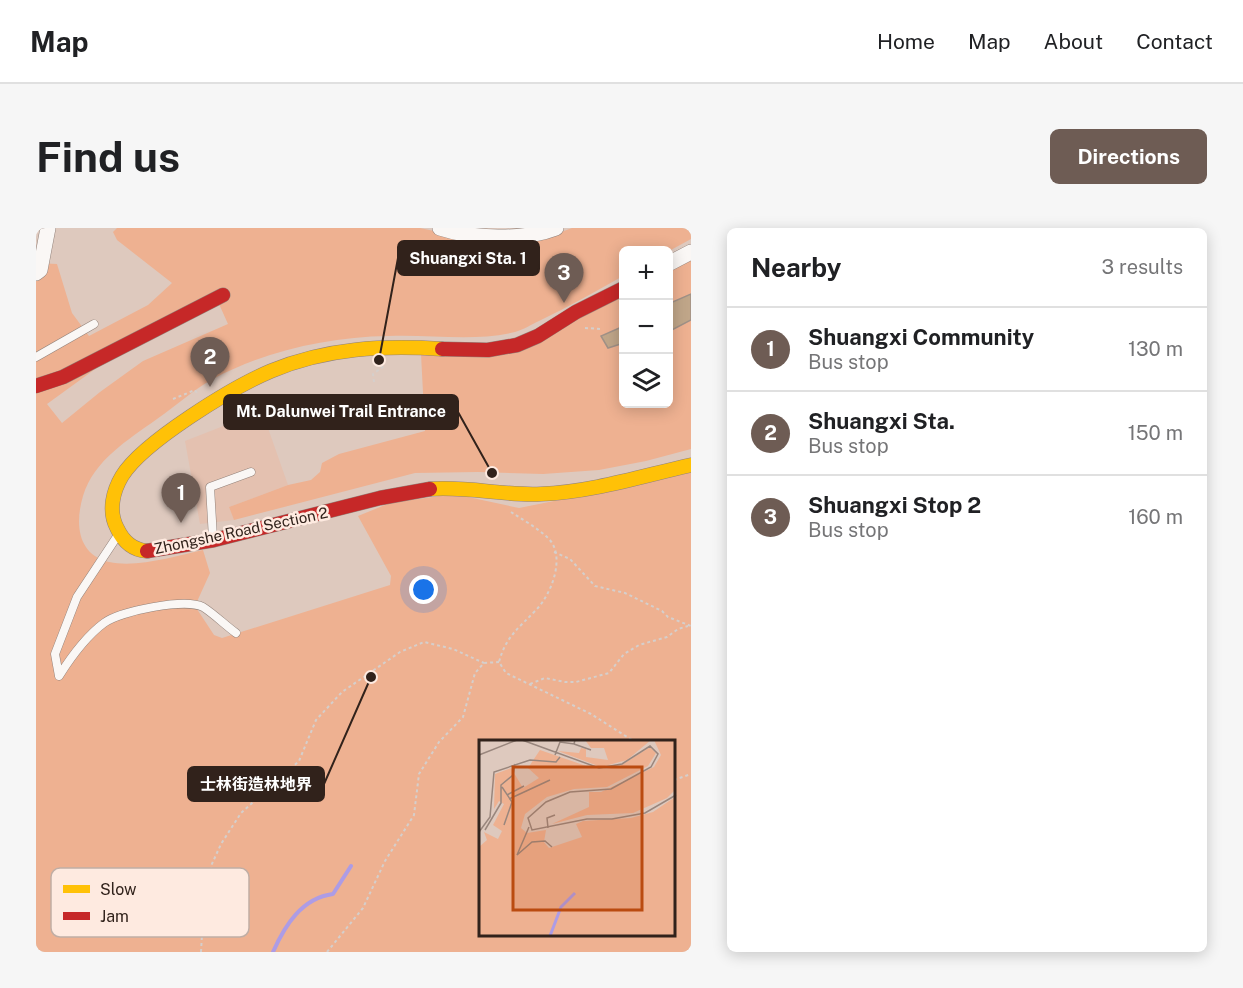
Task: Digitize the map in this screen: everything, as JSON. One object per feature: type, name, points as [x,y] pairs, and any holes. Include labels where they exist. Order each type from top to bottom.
[{"type":"street","points":[[36,273],[40,270],[48,228]]},
{"type":"street","points":[[440,228],[475,236],[506,237],[556,228]]},
{"type":"street","points":[[673,262],[691,252]]},
{"type":"street","points":[[119,534],[112,516],[111,501],[115,488],[126,470],[141,453],[206,406],[248,381],[290,363],[356,350],[411,347],[490,349],[515,345],[536,338],[619,291]]},
{"type":"street","points":[[36,386],[63,377],[223,295]]},
{"type":"street","name":"Zhongshe Road Section 2","points":[[119,534],[136,550],[161,550],[213,540],[412,490],[450,487],[542,494],[606,484],[691,465]]},
{"type":"lane","points":[[36,357],[94,324]]},
{"type":"lane","points":[[213,540],[210,487],[251,472]]},
{"type":"lane","points":[[119,534],[95,568],[73,607],[55,654],[59,676],[74,652],[105,622],[136,611],[162,605],[201,606],[236,633]]},
{"type":"path","points":[[500,492],[504,508],[550,540],[557,561],[552,585],[538,609],[515,630],[502,648],[499,662],[506,673],[591,714],[632,740]]},
{"type":"path","points":[[554,552],[570,559],[595,586],[625,593],[663,611],[668,617],[690,626]]},
{"type":"path","points":[[529,685],[544,678],[576,682],[609,673],[624,654],[639,645],[667,637],[678,629],[690,626]]},
{"type":"path","points":[[211,868],[220,844],[242,813],[299,761],[316,720],[342,692],[400,652],[424,642],[453,649],[484,663],[499,662]]},
{"type":"path","points":[[327,952],[363,908],[385,861],[414,816],[419,774],[439,742],[463,717],[475,673],[484,663]]},
{"type":"path","points":[[676,780],[691,774]]},
{"type":"path","points":[[201,952],[202,937]]},
{"type":"shaded area","points":[[117,228],[420,228],[476,240],[556,234],[572,228],[691,228],[691,239],[673,249],[673,246],[619,246],[619,278],[518,331],[484,337],[404,336],[343,339],[275,353],[233,369],[198,388],[104,461],[88,483],[83,496],[79,527],[90,552],[109,562],[132,564],[203,550],[210,573],[195,606],[214,635],[222,638],[390,585],[391,576],[358,516],[390,503],[454,494],[519,508],[634,485],[691,470],[691,952],[36,952],[36,263],[57,264],[72,313],[89,336],[148,305],[172,283],[117,240],[113,232]],"holes":[[[219,304],[228,324],[143,361],[62,423],[47,404],[98,367]]]},
{"type":"shaded area","points":[[691,259],[691,449],[599,470],[543,474],[415,473],[234,520],[229,507],[288,485],[311,480],[320,472],[322,463],[339,454],[425,431],[421,354],[485,354],[619,297],[619,408],[673,408],[673,269]]},
{"type":"shaded area","points":[[262,411],[288,485],[229,507],[234,520],[200,524],[185,441]]},
{"type":"building","points":[[691,294],[691,320],[673,329],[673,302]]},
{"type":"building","points":[[619,328],[619,345],[608,348],[601,336]]},
{"type":"waterway","points":[[273,952],[283,932],[296,914],[312,901],[333,894],[351,866]]},
{"type":"traffic: slow","points":[[147,551],[137,549],[122,537],[114,522],[113,501],[122,476],[133,462],[168,432],[235,389],[292,363],[355,350],[442,349]]},
{"type":"traffic: slow","points":[[430,489],[444,488],[513,494],[560,493],[598,487],[691,465]]},
{"type":"traffic: jam","points":[[442,349],[488,350],[517,345],[538,336],[576,312],[619,290]]},
{"type":"traffic: jam","points":[[36,386],[63,377],[223,295]]},
{"type":"traffic: jam","points":[[147,551],[214,540],[380,498],[430,489]]},
{"type":"place","name":"Shuangxi Stop 2","points":[[564,303]]},
{"type":"place","name":"Shuangxi Sta. 1","points":[[379,360]]},
{"type":"place","name":"Shuangxi Sta.","points":[[210,387]]},
{"type":"place","name":"Mt. Dalunwei Trail Entrance","points":[[492,473]]},
{"type":"place","name":"Shuangxi Community","points":[[181,523]]},
{"type":"place","name":"士林街造林地界","points":[[371,677]]}]
